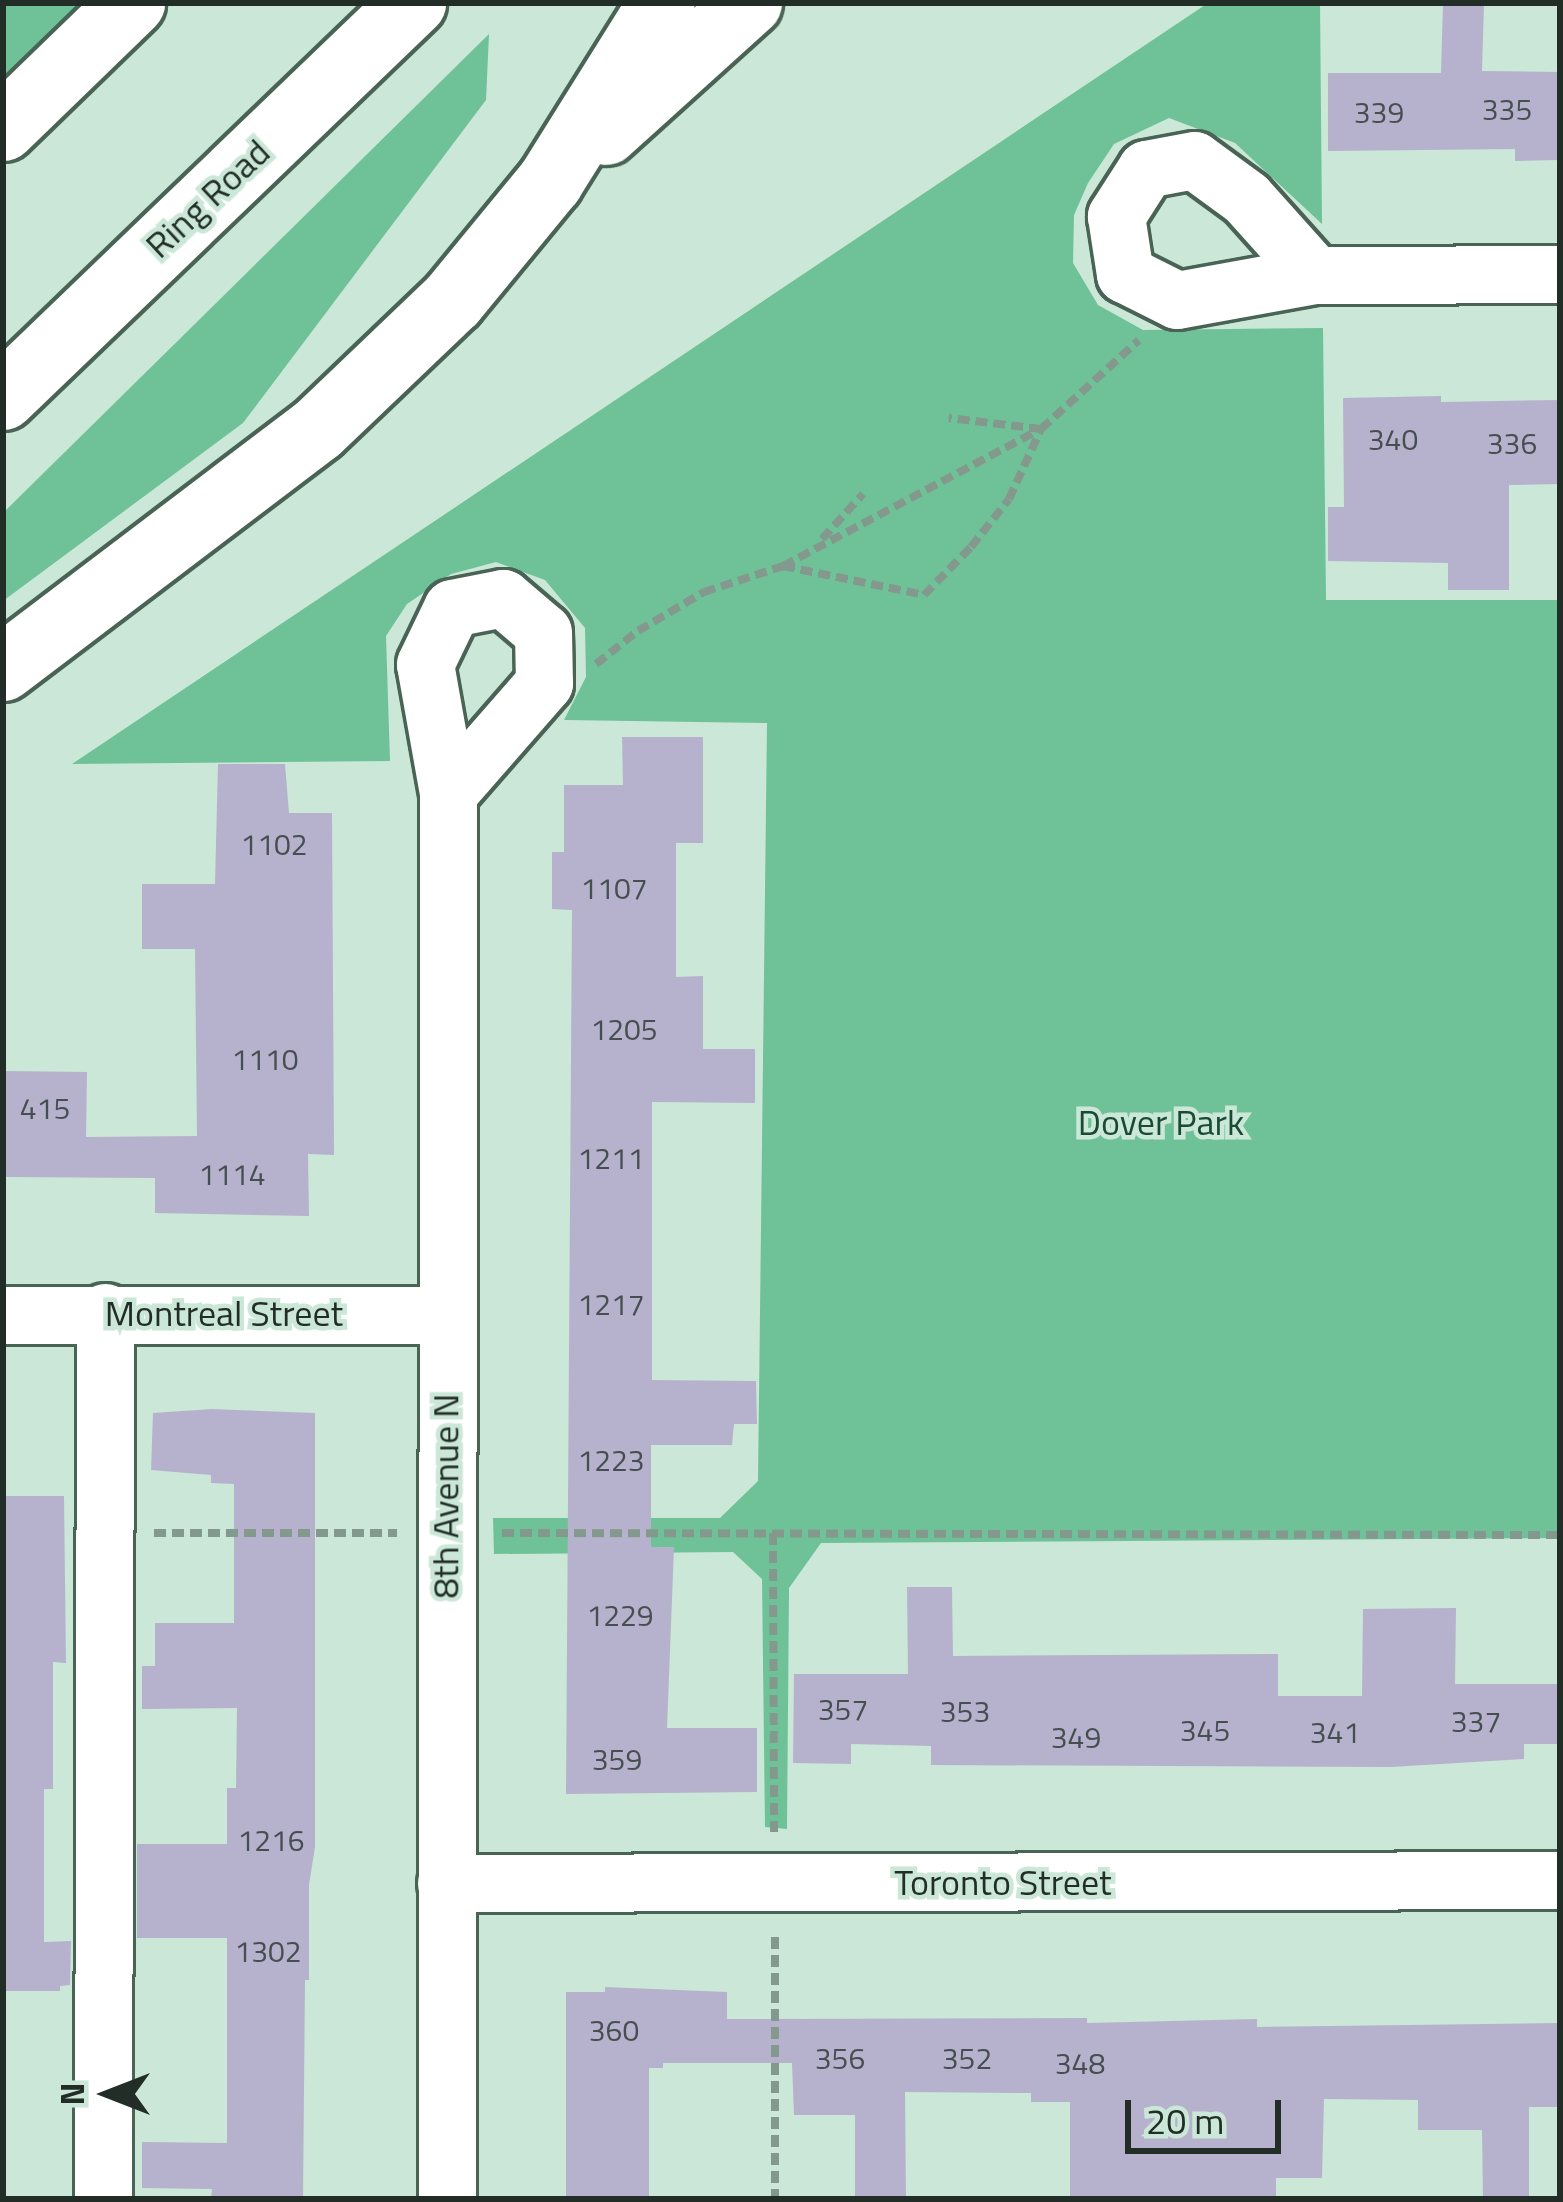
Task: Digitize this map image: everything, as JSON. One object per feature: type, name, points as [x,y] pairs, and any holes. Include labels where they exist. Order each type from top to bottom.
[{"type":"highway","points":[[3,128],[132,3]]},
{"type":"highway","name":"Ring Road","points":[[3,397],[413,3]]},
{"type":"highway","points":[[3,668],[319,429],[453,300],[550,182],[662,3]]},
{"type":"highway","points":[[550,182],[748,3]]},
{"type":"street","points":[[1315,275],[1246,199],[1194,160],[1145,169],[1116,216],[1125,274],[1177,300],[1315,275],[1560,274]]},
{"type":"street","name":"8th Avenue N","points":[[447,2199],[448,793],[425,664],[452,608],[503,598],[543,632],[544,683]]},
{"type":"street","points":[[448,793],[544,683]]},
{"type":"street","points":[[103,2199],[105,1312]]},
{"type":"street","name":"Montreal Street","points":[[3,1315],[445,1315]]},
{"type":"street","name":"Toronto Street","points":[[446,1883],[1560,1880]]},
{"type":"path","points":[[544,683],[605,661],[638,631],[704,592],[783,566],[817,544],[887,515],[1041,429],[1148,332],[1155,290]]},
{"type":"path","points":[[949,418],[1041,429]]},
{"type":"path","points":[[783,566],[924,595],[971,548],[1009,499],[1041,429]]},
{"type":"path","points":[[817,544],[863,494]]},
{"type":"path","points":[[104,1533],[1560,1535]]},
{"type":"green space","points":[[3,3],[87,3],[3,86]]},
{"type":"green space","name":"Dover Park","points":[[1208,3],[1320,3],[1322,224],[1235,143],[1169,118],[1114,144],[1088,183],[1074,215],[1073,263],[1098,305],[1143,330],[1323,328],[1326,600],[1560,600],[1560,1538],[821,1543],[789,1588],[787,1829],[765,1827],[762,1579],[733,1552],[494,1554],[493,1518],[720,1518],[758,1481],[767,723],[564,720],[586,677],[585,628],[545,580],[496,562],[451,574],[407,604],[386,636],[390,761],[72,764]]},
{"type":"green space","points":[[489,34],[486,100],[243,423],[3,601],[3,513]]},
{"type":"building","points":[[1443,3],[1484,3],[1482,71],[1558,72],[1557,160],[1515,161],[1515,149],[1328,151],[1328,73],[1441,73]]},
{"type":"building","points":[[1441,396],[1441,402],[1560,400],[1560,484],[1509,485],[1509,590],[1448,590],[1448,563],[1328,561],[1328,507],[1344,507],[1343,398]]},
{"type":"building","points":[[622,737],[703,737],[703,843],[676,843],[676,977],[703,976],[703,1049],[755,1049],[755,1103],[652,1102],[652,1380],[756,1381],[757,1424],[734,1424],[732,1445],[651,1445],[651,1547],[674,1547],[667,1728],[757,1728],[757,1792],[566,1794],[572,910],[552,909],[552,852],[564,852],[564,785],[623,785]]},
{"type":"building","points":[[218,764],[285,764],[289,813],[332,813],[334,1155],[308,1154],[309,1216],[155,1213],[155,1178],[3,1177],[3,1071],[87,1072],[86,1137],[197,1136],[195,949],[142,949],[142,884],[215,884]]},
{"type":"building","points":[[212,1409],[315,1413],[315,1847],[309,1885],[309,1980],[305,1980],[303,2199],[211,2199],[212,2189],[142,2188],[142,2142],[227,2143],[227,1938],[137,1938],[137,1844],[227,1844],[227,1788],[236,1788],[237,1708],[142,1709],[142,1666],[155,1666],[155,1623],[234,1623],[234,1484],[211,1483],[211,1475],[151,1470],[153,1413]]},
{"type":"building","points":[[3,1496],[64,1496],[66,1663],[53,1662],[53,1789],[44,1789],[44,1942],[71,1941],[70,1985],[60,1986],[60,1991],[3,1991]]},
{"type":"building","points":[[907,1587],[952,1587],[953,1656],[1278,1654],[1278,1696],[1362,1696],[1363,1609],[1456,1608],[1455,1684],[1560,1684],[1560,1744],[1524,1744],[1524,1759],[1391,1767],[931,1765],[931,1746],[851,1744],[851,1764],[793,1763],[794,1674],[908,1674]]},
{"type":"building","points":[[605,1987],[727,1992],[727,2019],[1087,2018],[1087,2023],[1257,2019],[1257,2027],[1560,2023],[1560,2107],[1529,2107],[1529,2199],[1483,2199],[1482,2130],[1418,2130],[1418,2100],[1324,2099],[1322,2178],[1276,2178],[1276,2199],[1070,2199],[1070,2102],[1031,2102],[1031,2093],[905,2092],[906,2199],[855,2199],[855,2115],[794,2115],[792,2063],[663,2063],[663,2068],[649,2068],[649,2199],[566,2199],[566,1992],[605,1992]]}]
